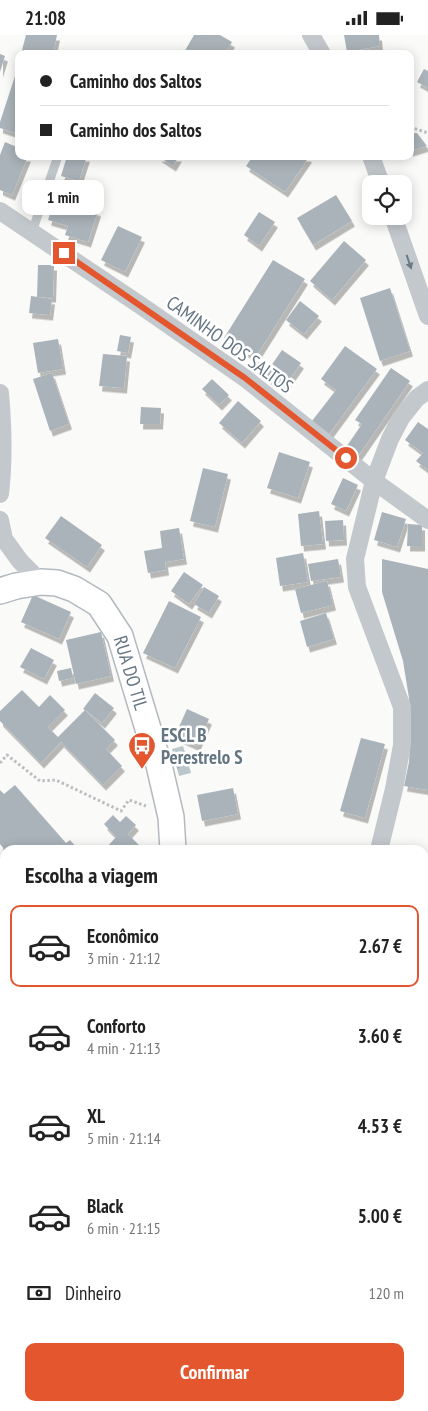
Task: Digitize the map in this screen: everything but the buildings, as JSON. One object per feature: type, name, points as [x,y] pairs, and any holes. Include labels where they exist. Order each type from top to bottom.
[{"type":"main road","name":"RUA DO TIL","points":[[0,591],[41,582],[57,583],[74,589],[99,604],[120,636],[159,765],[171,817],[173,845]]},
{"type":"street","points":[[311,35],[320,50]]},
{"type":"street","points":[[373,160],[378,175]]},
{"type":"street","name":"CAMINHO DOS SALTOS","points":[[1,213],[143,307],[245,378],[374,481],[428,520]]},
{"type":"street","points":[[396,225],[428,316]]},
{"type":"street","points":[[380,845],[394,789],[402,745],[402,707],[357,587],[355,559],[374,481],[390,439],[401,418],[417,398],[428,390]]},
{"type":"street","points":[[0,393],[3,426],[0,494]]},
{"type":"street","points":[[0,520],[4,539],[20,561],[41,582]]},
{"type":"lane","points":[[32,232],[57,160]]},
{"type":"path","points":[[414,128],[428,133]]},
{"type":"path","points":[[0,763],[7,755],[40,781],[56,780],[122,811],[129,800],[151,809]]},
{"type":"water","points":[[183,746],[191,773],[179,776],[172,749]]},
{"type":"place","name":"ESCL B Perestrelo S","points":[[142,770]]},
{"type":"route","points":[[64,253],[245,378],[346,458]]}]
